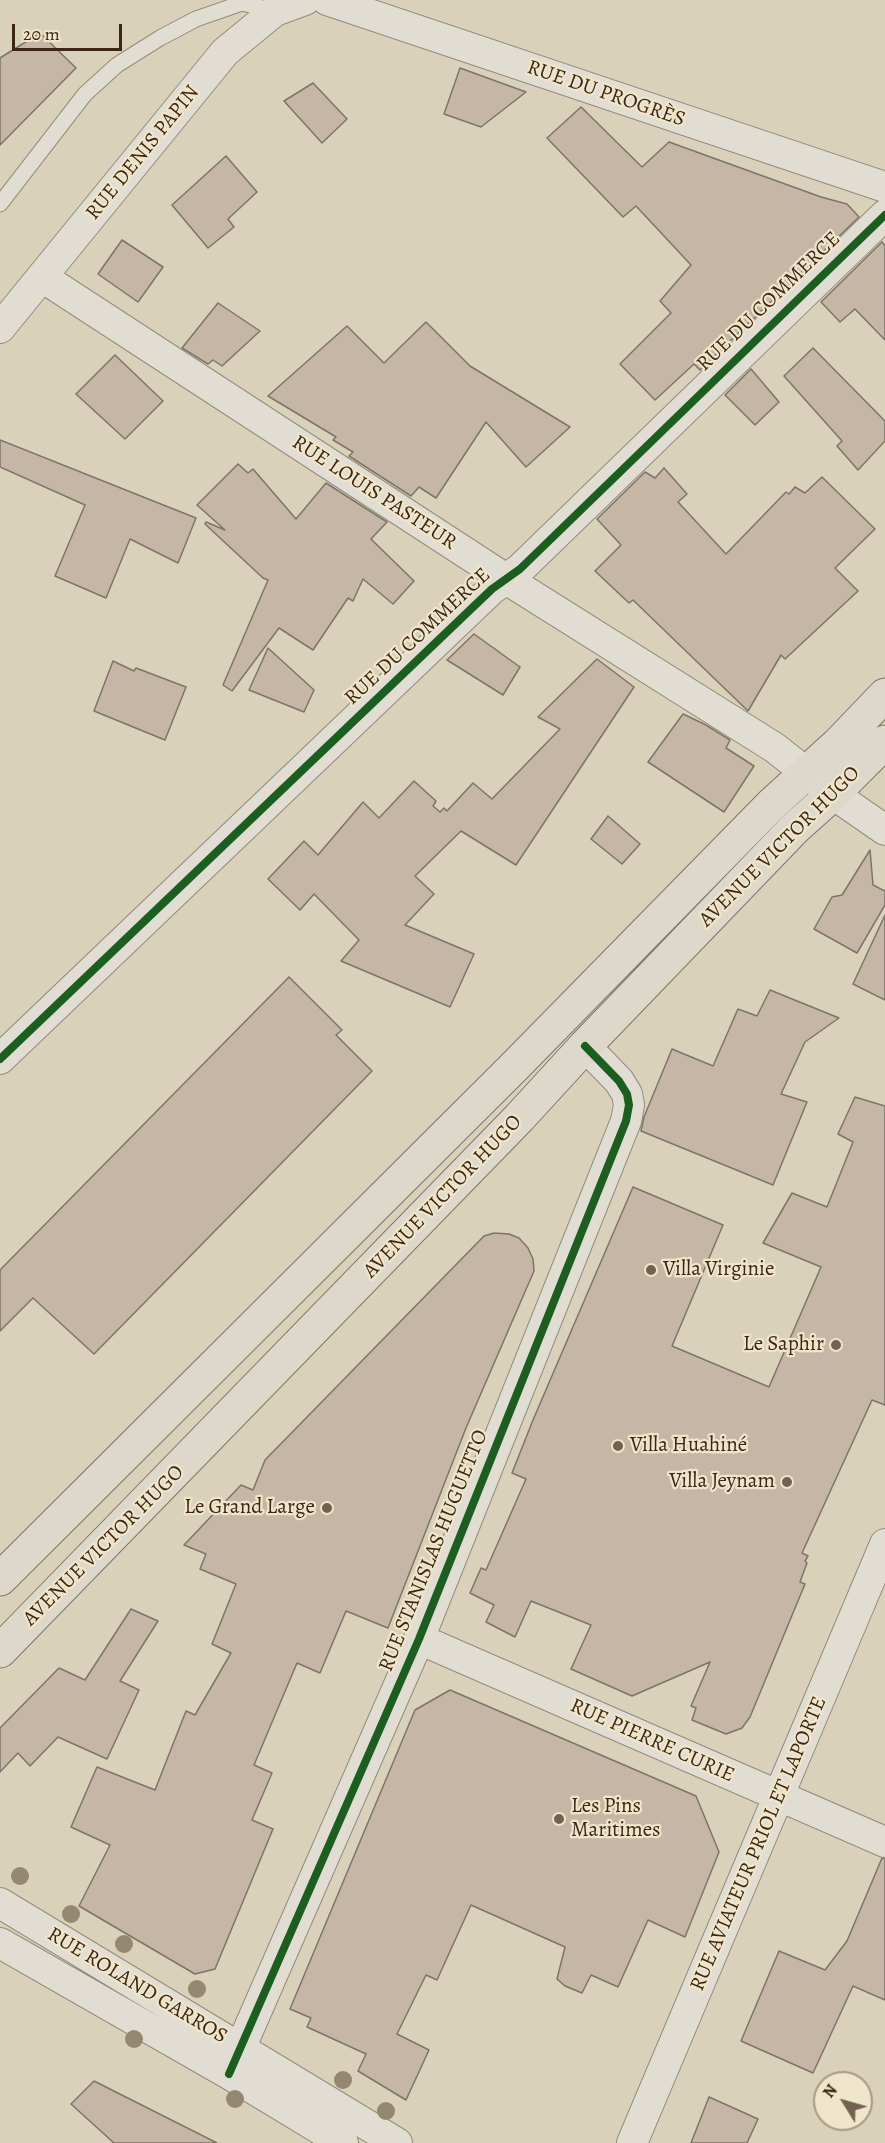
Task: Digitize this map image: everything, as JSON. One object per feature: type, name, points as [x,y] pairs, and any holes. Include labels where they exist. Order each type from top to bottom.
[{"type":"main road","name":"AVENUE VICTOR HUGO","points":[[0,1579],[514,1067],[771,805],[838,744],[885,695]]},
{"type":"main road","name":"AVENUE VICTOR HUGO","points":[[0,1652],[512,1126],[585,1046],[794,829],[885,742]]},
{"type":"street","name":"RUE DENIS PAPIN","points":[[0,328],[225,52],[275,11],[305,0]]},
{"type":"street","name":"RUE DU PROGRÈS","points":[[327,0],[885,188]]},
{"type":"street","name":"RUE DU COMMERCE","points":[[0,1059],[492,589],[520,570],[885,215]]},
{"type":"street","name":"RUE LOUIS PASTEUR","points":[[42,277],[506,579],[775,748],[806,774],[885,830]]},
{"type":"street","name":"RUE STANISLAS HUGUETTO","points":[[235,2061],[419,1639],[626,1121],[629,1105],[627,1094],[620,1081],[585,1046]]},
{"type":"street","name":"RUE AVIATEUR PRIOL ET LAPORTE","points":[[632,2143],[885,1544]]},
{"type":"street","name":"RUE PIERRE CURIE","points":[[419,1639],[885,1842]]},
{"type":"street","name":"RUE ROLAND GARROS","points":[[0,1903],[235,2061],[343,2143]]},
{"type":"street","name":"RUE ROLAND GARROS","points":[[0,1943],[397,2143]]},
{"type":"lane","points":[[0,204],[85,94],[117,65],[196,19],[242,3],[275,11]]},
{"type":"building","points":[[40,33],[76,68],[0,145],[0,58]]},
{"type":"building","points":[[460,68],[526,92],[481,127],[444,114]]},
{"type":"building","points":[[313,83],[347,119],[322,143],[284,101]]},
{"type":"building","points":[[581,107],[642,167],[669,142],[821,197],[847,204],[859,217],[700,370],[694,364],[655,400],[620,364],[671,313],[660,301],[691,265],[636,206],[623,217],[547,138]]},
{"type":"building","points":[[226,156],[257,192],[228,219],[234,227],[208,248],[172,205]]},
{"type":"building","points":[[122,240],[163,267],[138,302],[98,274]]},
{"type":"building","points":[[882,242],[885,246],[885,340],[855,309],[840,322],[821,302]]},
{"type":"building","points":[[218,303],[260,331],[222,366],[213,360],[208,364],[182,348]]},
{"type":"building","points":[[426,322],[470,366],[570,427],[526,467],[486,422],[436,498],[419,487],[411,496],[349,456],[353,452],[333,440],[336,437],[268,396],[347,326],[384,363]]},
{"type":"building","points":[[813,348],[885,421],[885,441],[858,470],[837,446],[842,441],[784,376]]},
{"type":"building","points":[[115,355],[163,401],[125,439],[76,394]]},
{"type":"building","points":[[751,369],[779,402],[755,425],[725,395]]},
{"type":"building","points":[[0,440],[196,518],[178,563],[130,539],[106,598],[55,576],[85,505],[0,467]]},
{"type":"building","points":[[238,464],[248,473],[253,469],[296,519],[326,483],[387,522],[371,539],[414,581],[393,604],[363,579],[353,601],[348,598],[313,650],[279,628],[232,691],[223,685],[268,580],[263,578],[205,524],[206,522],[225,530],[197,505]]},
{"type":"building","points":[[664,468],[687,494],[678,502],[726,554],[786,492],[789,494],[795,487],[805,493],[822,477],[875,529],[835,568],[858,591],[785,659],[781,655],[748,711],[633,600],[629,603],[595,571],[621,545],[597,519],[645,472],[655,478]]},
{"type":"building","points":[[474,634],[520,667],[503,695],[447,660]]},
{"type":"building","points":[[268,648],[314,690],[304,712],[249,690]]},
{"type":"building","points":[[597,659],[634,687],[516,865],[461,831],[415,876],[434,894],[405,925],[474,954],[450,1007],[341,961],[359,940],[314,894],[300,910],[268,879],[304,841],[318,855],[363,802],[379,818],[414,781],[436,801],[433,806],[440,812],[444,808],[447,811],[473,783],[492,799],[560,729],[538,717]]},
{"type":"building","points":[[113,661],[134,671],[136,668],[186,687],[165,740],[94,711]]},
{"type":"building","points":[[683,714],[730,740],[726,748],[754,766],[724,812],[648,762]]},
{"type":"building","points":[[608,816],[640,844],[622,864],[591,839]]},
{"type":"building","points":[[870,850],[873,885],[885,891],[885,905],[857,953],[814,929],[832,897],[842,895]]},
{"type":"building","points":[[885,915],[885,1000],[853,984]]},
{"type":"building","points":[[289,977],[342,1030],[336,1035],[372,1071],[94,1354],[33,1298],[0,1331],[0,1270]]},
{"type":"building","points":[[770,990],[839,1018],[805,1042],[781,1094],[807,1102],[773,1185],[641,1131],[644,1117],[672,1049],[713,1066],[738,1009],[757,1016]]},
{"type":"building","points":[[855,1097],[885,1106],[885,1405],[872,1400],[802,1553],[808,1556],[800,1582],[805,1584],[750,1717],[742,1728],[726,1734],[692,1720],[696,1708],[691,1706],[710,1662],[632,1696],[571,1669],[591,1625],[531,1601],[515,1637],[486,1622],[494,1605],[470,1593],[481,1568],[486,1570],[526,1479],[512,1473],[633,1187],[723,1225],[672,1346],[769,1387],[821,1267],[763,1243],[792,1193],[827,1207],[853,1142],[838,1134]]},
{"type":"building","points":[[494,1233],[509,1234],[519,1238],[528,1248],[533,1259],[534,1271],[466,1428],[388,1628],[346,1611],[320,1673],[297,1663],[254,1765],[272,1773],[252,1820],[273,1829],[215,1969],[195,1974],[79,1906],[110,1845],[71,1827],[97,1767],[155,1790],[186,1711],[195,1715],[231,1653],[212,1644],[236,1584],[200,1569],[206,1554],[184,1545],[241,1485],[253,1490],[265,1460],[484,1236]]},
{"type":"building","points":[[131,1609],[158,1621],[120,1681],[139,1690],[107,1759],[58,1737],[30,1766],[18,1753],[0,1772],[0,1728],[59,1668],[85,1680]]},
{"type":"building","points":[[450,1690],[696,1796],[719,1852],[685,1937],[648,1920],[618,1987],[591,1975],[582,1993],[565,1986],[557,1979],[565,1947],[471,1905],[437,1980],[426,1975],[397,2034],[429,2050],[406,2100],[358,2071],[366,2054],[307,2027],[311,2018],[290,2009],[415,1710]]},
{"type":"building","points":[[882,1858],[885,1859],[885,2000],[853,1986],[813,2073],[741,2041],[779,1951],[825,1970],[847,1941]]},
{"type":"building","points":[[94,2081],[217,2143],[114,2143],[71,2104]]},
{"type":"building","points":[[709,2097],[758,2119],[747,2143],[691,2143]]},
{"type":"cycle path","points":[[0,1059],[492,589],[520,569],[885,215]]},
{"type":"cycle path","points":[[229,2074],[419,1639],[626,1121],[629,1105],[627,1094],[619,1081],[585,1046]]},
{"type":"place","name":"Villa Virginie","points":[[651,1270]]},
{"type":"place","name":"Le Saphir","points":[[836,1345]]},
{"type":"place","name":"Villa Huahiné","points":[[618,1446]]},
{"type":"place","name":"Villa Jeynam","points":[[787,1482]]},
{"type":"place","name":"Le Grand Large","points":[[327,1508]]},
{"type":"place","name":"Les Pins Maritimes","points":[[559,1819]]}]
